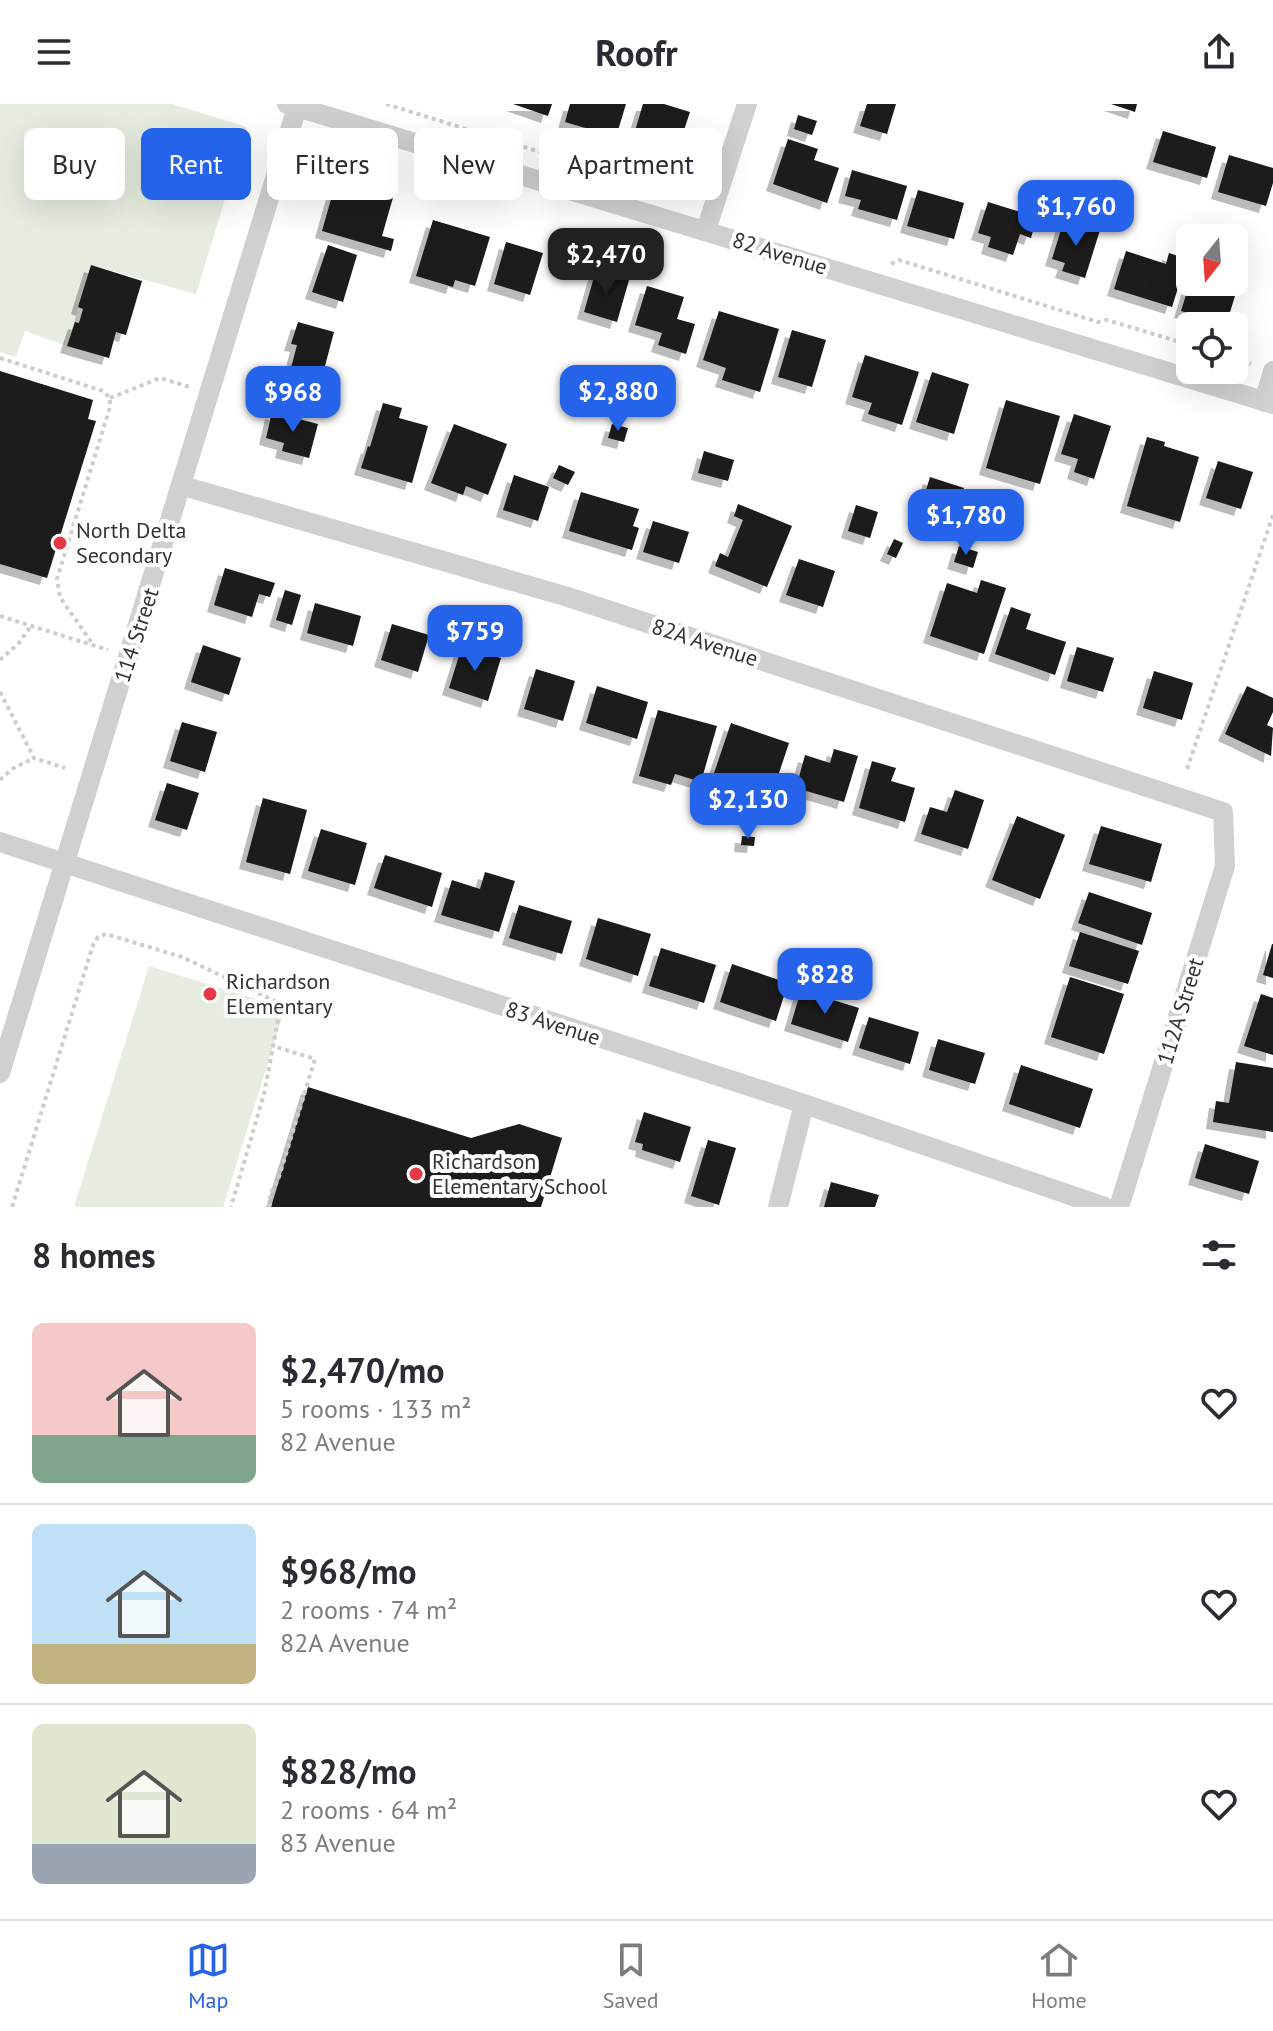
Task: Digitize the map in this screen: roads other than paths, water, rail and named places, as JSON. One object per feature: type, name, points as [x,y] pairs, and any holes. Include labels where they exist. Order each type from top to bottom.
[{"type":"street","points":[[706,230],[747,104]]},
{"type":"street","name":"82 Avenue","points":[[294,105],[1268,403]]},
{"type":"street","name":"114 Street","points":[[0,1073],[183,486],[294,105]]},
{"type":"street","points":[[1268,403],[1273,371]]},
{"type":"street","name":"82A Avenue","points":[[183,486],[568,597],[1223,812]]},
{"type":"street","name":"112A Street","points":[[1119,1207],[1225,866],[1223,812]]},
{"type":"street","name":"83 Avenue","points":[[0,842],[804,1104],[1105,1207]]},
{"type":"street","points":[[778,1207],[804,1104]]},
{"type":"place","name":"North Delta Secondary","points":[[60,543]]},
{"type":"place","name":"Richardson Elementary","points":[[210,994]]},
{"type":"place","name":"Richardson Elementary School","points":[[416,1174]]}]
